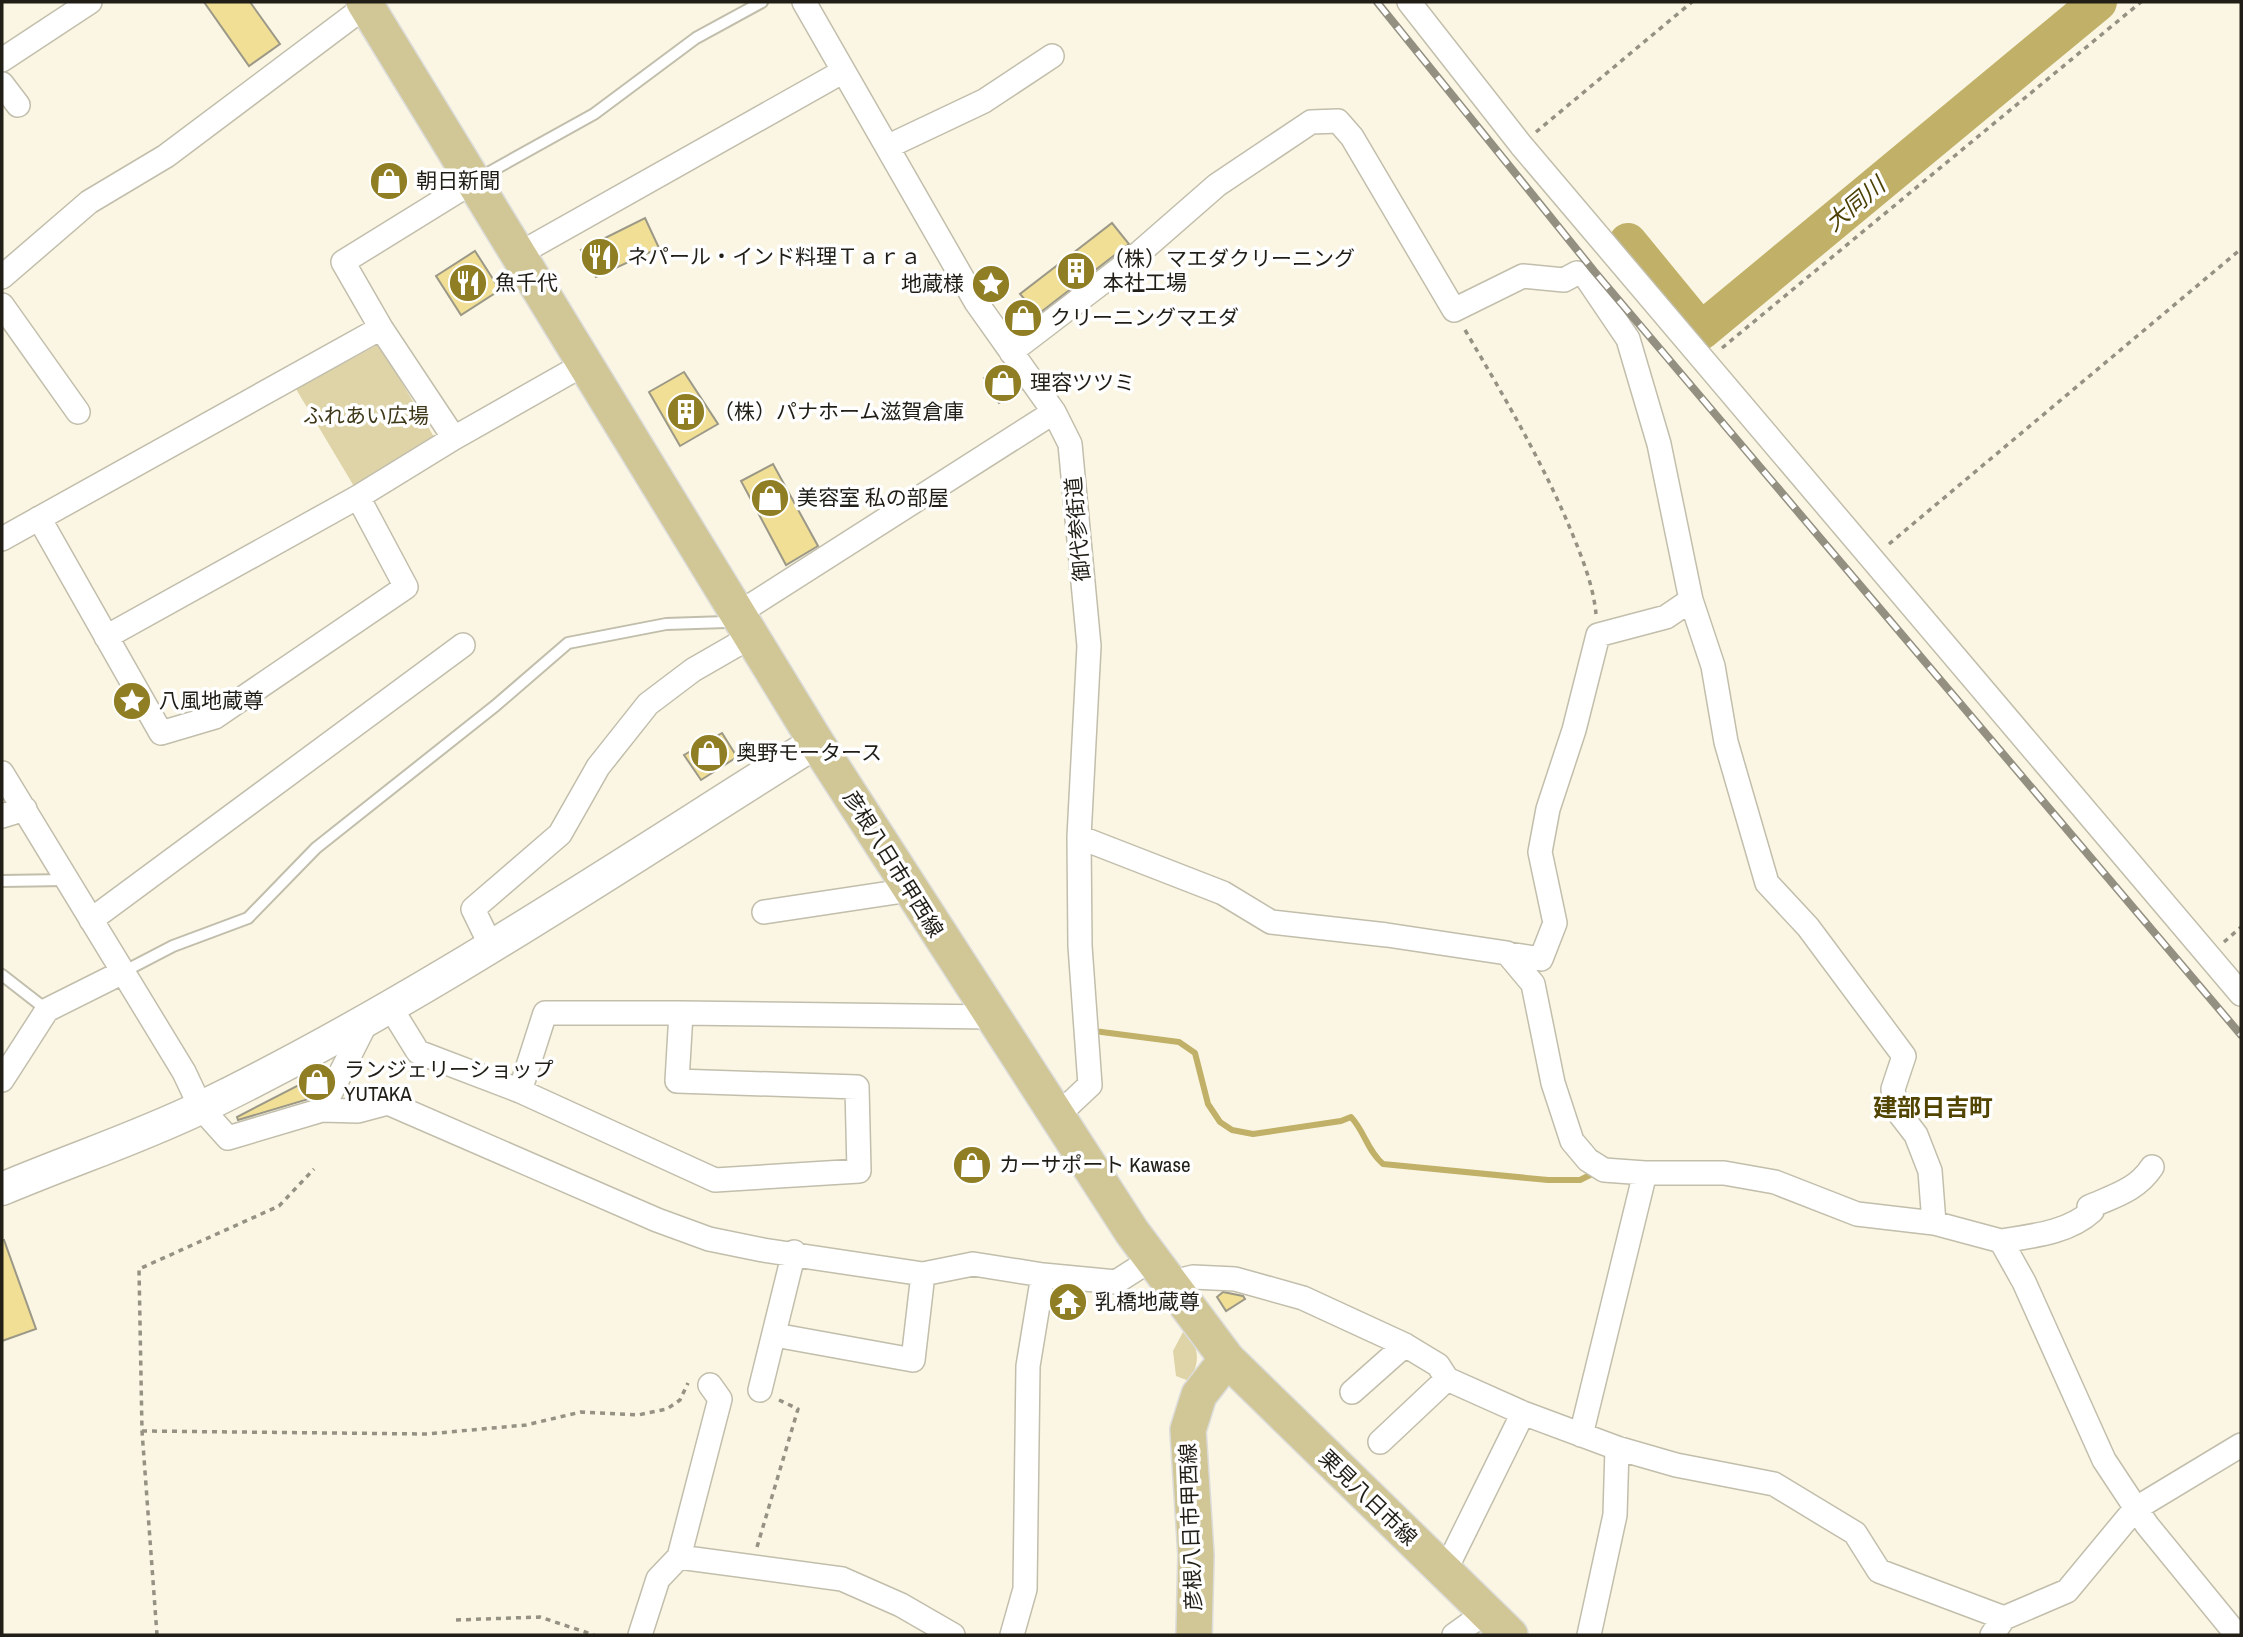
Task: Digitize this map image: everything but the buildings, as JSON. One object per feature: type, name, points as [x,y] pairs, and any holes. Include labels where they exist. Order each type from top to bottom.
[{"type":"main road","name":"彦根八日市甲西線","points":[[367,3],[517,255],[586,363],[816,742],[991,1017],[1161,1271],[1227,1359],[1199,1395],[1188,1430],[1195,1530],[1194,1635]]},
{"type":"main road","name":"栗見八日市線","points":[[1227,1359],[1498,1624]]},
{"type":"street","points":[[2,60],[90,2]]},
{"type":"street","name":"御代参街道","points":[[804,2],[842,72],[890,146],[976,302],[1054,412],[1070,444],[1089,646],[1079,837],[1080,946],[1090,1085],[1057,1116]]},
{"type":"street","points":[[1409,2],[1521,145],[2241,994]]},
{"type":"street","points":[[2,277],[89,202],[166,156],[367,3]]},
{"type":"street","points":[[890,146],[984,101],[1052,57]]},
{"type":"street","points":[[517,255],[842,72]]},
{"type":"street","points":[[2,83],[18,104]]},
{"type":"street","points":[[1011,352],[1130,261],[1217,185],[1311,122],[1338,121],[1352,137],[1454,310],[1523,276],[1564,280],[1577,273],[1586,277],[1628,339],[1659,444],[1691,600],[1713,666],[1726,742],[1767,883],[1808,927],[1904,1056],[1894,1089],[1896,1108],[1916,1135],[1930,1171],[1934,1223]]},
{"type":"street","points":[[454,438],[381,328],[342,261],[474,181]]},
{"type":"street","points":[[2,305],[78,412]]},
{"type":"street","points":[[2,539],[381,328]]},
{"type":"street","points":[[106,637],[358,498],[454,438],[586,363]]},
{"type":"street","points":[[491,946],[473,909],[560,834],[598,767],[648,704],[693,670],[745,624],[1054,412]]},
{"type":"street","points":[[39,517],[161,733],[215,717],[406,587],[358,498]]},
{"type":"street","points":[[1079,837],[1223,893],[1271,922],[1387,934],[1541,959],[1555,923],[1539,852],[1548,809],[1574,730],[1598,635],[1667,617],[1691,600]]},
{"type":"street","points":[[91,920],[463,645]]},
{"type":"street","points":[[2,1189],[201,1108],[379,1011],[491,946],[816,742]]},
{"type":"street","points":[[2,773],[184,1072],[201,1108],[228,1138],[322,1110],[358,1111],[388,1102],[683,1229],[736,1244],[923,1274],[973,1264],[1043,1275],[1116,1282],[1161,1271],[1235,1279],[1303,1298],[1405,1345],[1438,1365],[1447,1379],[1523,1413],[1617,1448],[1676,1465],[1774,1485],[1855,1533],[1879,1571],[1998,1627],[2067,1591],[2136,1509],[2241,1445]]},
{"type":"street","points":[[2,816],[25,809]]},
{"type":"street","points":[[764,912],[910,890]]},
{"type":"street","points":[[1508,954],[1533,984],[1553,1083],[1572,1141],[1588,1160],[1604,1170],[1645,1174],[1724,1173],[1775,1182],[1857,1214],[1934,1223],[2001,1241],[2067,1228],[2092,1211],[2090,1207],[2132,1189],[2143,1181],[2152,1167]]},
{"type":"street","points":[[2,1080],[47,1010],[123,972]]},
{"type":"street","points":[[379,1011],[418,1052],[520,1091],[715,1180],[859,1171],[858,1087],[677,1081],[681,1013]]},
{"type":"street","points":[[322,1110],[379,1011]]},
{"type":"street","points":[[520,1091],[545,1013],[991,1017]]},
{"type":"street","points":[[1581,1435],[1645,1174]]},
{"type":"street","points":[[2001,1241],[2024,1282],[2104,1460],[2136,1509],[2237,1635]]},
{"type":"street","points":[[760,1390],[794,1252]]},
{"type":"street","points":[[775,1335],[913,1360],[923,1274]]},
{"type":"street","points":[[1012,1635],[1024,1588],[1028,1366],[1043,1275]]},
{"type":"street","points":[[1352,1392],[1405,1345]]},
{"type":"street","points":[[1380,1442],[1447,1379]]},
{"type":"street","points":[[640,1635],[658,1579],[679,1557],[720,1399],[710,1385]]},
{"type":"street","points":[[1445,1571],[1523,1413]]},
{"type":"street","points":[[1589,1635],[1615,1516],[1617,1448]]},
{"type":"street","points":[[679,1557],[842,1579],[901,1605],[953,1635]]},
{"type":"street","points":[[1454,1635],[1498,1624]]},
{"type":"lane","points":[[474,181],[594,114],[696,38],[762,2]]},
{"type":"lane","points":[[123,972],[173,946],[248,918],[316,848],[495,706],[568,643],[666,624],[745,624]]},
{"type":"lane","points":[[2,881],[69,880]]},
{"type":"lane","points":[[2,975],[47,1010]]},
{"type":"path","points":[[1521,145],[1692,2]]},
{"type":"path","points":[[1705,363],[2141,2]]},
{"type":"path","points":[[1871,559],[2241,249]]},
{"type":"path","points":[[1454,310],[1528,437],[1553,489],[1581,555],[1595,606],[1598,635]]},
{"type":"path","points":[[157,1635],[142,1431],[139,1269],[279,1206],[314,1169]]},
{"type":"path","points":[[142,1431],[427,1434],[526,1425],[581,1412],[638,1415],[667,1409],[680,1400],[688,1382],[710,1385]]},
{"type":"path","points":[[752,1565],[799,1409],[760,1390]]},
{"type":"path","points":[[456,1620],[540,1618],[594,1635]]},
{"type":"green space","name":"ふれあい広場","points":[[379,344],[437,442],[355,488],[296,389]]},
{"type":"green space","points":[[1183,1332],[1193,1343],[1197,1355],[1189,1381],[1176,1376],[1173,1351]]},
{"type":"waterway","name":"大同川","points":[[1628,242],[1701,331],[2098,2]]},
{"type":"waterway","points":[[1094,1031],[1179,1042],[1195,1053],[1208,1104],[1220,1122],[1232,1130],[1253,1134],[1341,1121],[1351,1117],[1383,1164],[1548,1180],[1580,1180],[1596,1172]]},
{"type":"railway","points":[[1377,2],[1594,271],[2241,1035]]},
{"type":"place","name":"朝日新聞","points":[[389,181]]},
{"type":"place","name":"ネパール・インド料理Ｔａｒａ","points":[[600,257]]},
{"type":"place","name":"（株）マエダクリーニング 本社工場","points":[[1076,271]]},
{"type":"place","name":"魚千代","points":[[468,283]]},
{"type":"place","name":"地蔵様","points":[[991,284]]},
{"type":"place","name":"クリーニングマエダ","points":[[1023,318]]},
{"type":"place","name":"理容ツツミ","points":[[1003,383]]},
{"type":"place","name":"（株）パナホーム滋賀倉庫","points":[[686,412]]},
{"type":"place","name":"美容室 私の部屋","points":[[770,498]]},
{"type":"place","name":"八風地蔵尊","points":[[132,701]]},
{"type":"place","name":"奥野モータース","points":[[709,753]]},
{"type":"place","name":"ランジェリーショップ YUTAKA","points":[[317,1082]]},
{"type":"place","name":"カーサポート Kawase","points":[[972,1165]]},
{"type":"place","name":"乳橋地蔵尊","points":[[1068,1302]]},
{"type":"district","name":"建部日吉町","points":[[1933,1108]]}]
